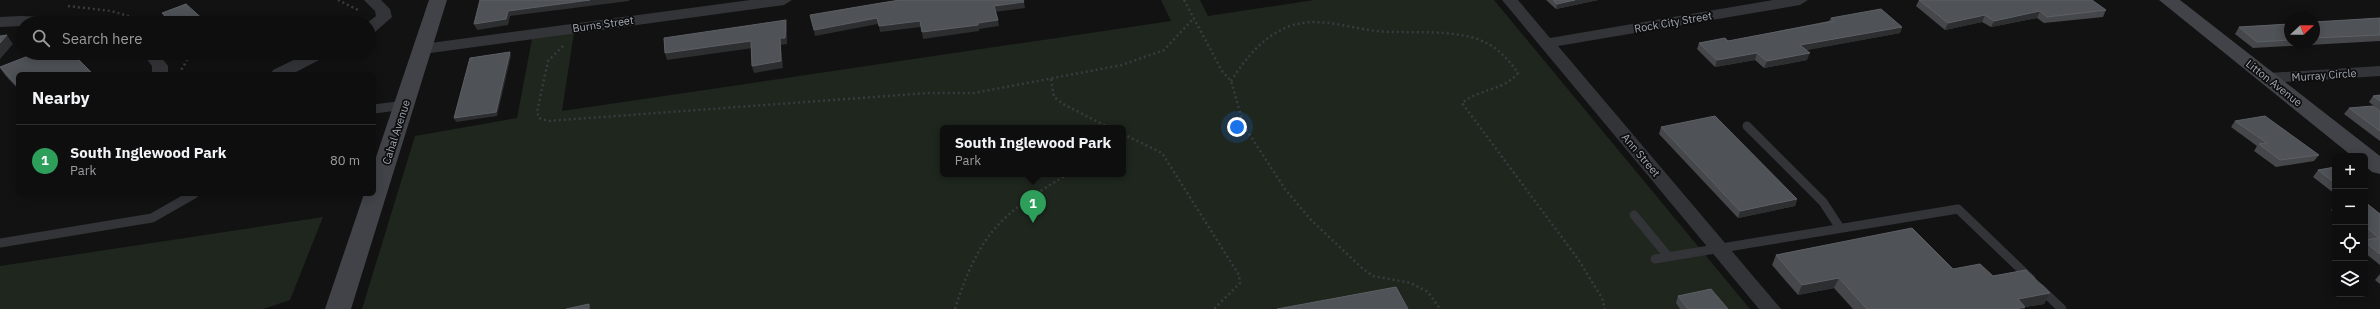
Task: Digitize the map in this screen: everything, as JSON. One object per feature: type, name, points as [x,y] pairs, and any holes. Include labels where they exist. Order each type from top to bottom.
[{"type":"street","points":[[372,0],[382,8],[384,17],[376,23]]},
{"type":"street","name":"Cahal Avenue","points":[[376,193],[438,0]]},
{"type":"street","name":"Burns Street","points":[[423,49],[784,0]]},
{"type":"street","name":"Ann Street","points":[[1510,0],[1772,309]]},
{"type":"street","name":"Rock City Street","points":[[1547,43],[1800,0]]},
{"type":"street","name":"Litton Avenue","points":[[2168,0],[2380,167]]},
{"type":"street","points":[[0,22],[16,21]]},
{"type":"street","points":[[155,60],[160,66],[160,72]]},
{"type":"street","points":[[283,72],[307,60]]},
{"type":"street","name":"Murray Circle","points":[[2268,78],[2380,71]]},
{"type":"street","name":"Cahal Avenue","points":[[338,309],[375,196]]},
{"type":"lane","points":[[376,109],[405,105]]},
{"type":"lane","points":[[1747,126],[1823,202],[1840,228]]},
{"type":"lane","points":[[0,243],[152,218],[171,210],[191,196]]},
{"type":"lane","points":[[1655,259],[1718,247],[1958,209],[2062,309]]},
{"type":"lane","points":[[1634,215],[1668,256]]},
{"type":"path","points":[[338,0],[363,13]]},
{"type":"path","points":[[1184,0],[1222,71],[1231,81],[1236,104],[1252,139],[1285,189],[1310,219],[1363,269],[1373,276],[1411,282],[1428,292],[1440,309]]},
{"type":"path","points":[[564,30],[564,44],[548,62],[537,112],[539,118],[548,122],[920,94],[974,93],[1122,65],[1164,50],[1194,18]]},
{"type":"path","points":[[1231,81],[1252,49],[1269,37],[1302,23],[1314,23],[1378,31],[1449,34],[1488,43],[1506,56],[1518,73],[1513,80],[1499,87],[1477,93],[1462,103],[1578,259],[1602,298],[1605,309]]},
{"type":"path","points":[[180,72],[186,60]]},
{"type":"path","points":[[1051,79],[1054,97],[1063,104],[1104,125]]},
{"type":"path","points":[[1126,137],[1162,153],[1239,275],[1240,283],[1214,309]]},
{"type":"path","points":[[955,309],[966,271],[991,231],[1001,219],[1022,201],[1063,177]]},
{"type":"shaded area","points":[[1161,0],[1200,0],[1208,16],[1314,0],[1494,0],[1750,309],[362,309],[415,136],[517,118],[532,39],[574,33],[562,111],[1171,21]]},
{"type":"shaded area","points":[[323,217],[290,300],[263,309],[0,309],[0,266]]},
{"type":"building","points":[[480,0],[590,0],[508,11],[506,19],[474,24]]},
{"type":"building","points":[[900,0],[1023,0],[1024,2],[994,6],[998,20],[978,23],[978,25],[922,32],[920,21],[879,26],[877,18],[814,30],[810,15]]},
{"type":"building","points":[[1553,0],[1575,0],[1557,4]]},
{"type":"building","points":[[1919,0],[2092,0],[2106,10],[2047,17],[2040,11],[1994,21],[1985,15],[1948,23]]},
{"type":"building","points":[[186,4],[199,16],[165,16],[162,13]]},
{"type":"building","points":[[1881,9],[1902,27],[1800,45],[1810,53],[1767,61],[1757,53],[1717,60],[1699,43],[1725,38],[1728,41],[1834,21],[1831,18]]},
{"type":"building","points":[[2380,18],[2380,35],[2320,38],[2320,22]]},
{"type":"building","points":[[786,20],[785,38],[780,38],[781,61],[752,66],[751,41],[665,53],[664,38]]},
{"type":"building","points":[[2284,24],[2284,40],[2257,42],[2239,27]]},
{"type":"building","points":[[7,35],[0,43],[0,36]]},
{"type":"building","points":[[510,52],[496,112],[454,118],[470,58]]},
{"type":"building","points":[[18,60],[79,60],[91,72],[16,72],[16,84],[0,67]]},
{"type":"building","points":[[2380,95],[2380,101],[2373,96]]},
{"type":"building","points":[[2373,106],[2380,111],[2380,131],[2349,108]]},
{"type":"building","points":[[1715,116],[1797,199],[1740,211],[1661,127]]},
{"type":"building","points":[[2265,116],[2319,155],[2280,160],[2259,144],[2267,143],[2235,121]]},
{"type":"building","points":[[2332,168],[2332,181],[2318,170]]},
{"type":"building","points":[[2368,204],[2380,214],[2380,254],[2368,244],[2368,240],[2379,238],[2368,229]]},
{"type":"building","points":[[1912,228],[1953,269],[1980,264],[1993,276],[2026,270],[2050,293],[2018,299],[2025,307],[2015,309],[1867,309],[1839,278],[1802,285],[1776,255]]},
{"type":"building","points":[[1396,287],[1408,309],[1277,309]]},
{"type":"building","points":[[1711,289],[1728,309],[1688,309],[1678,296]]},
{"type":"building","points":[[589,304],[589,309],[566,309]]},
{"type":"place","name":"South Inglewood Park","points":[[1033,223]]}]
